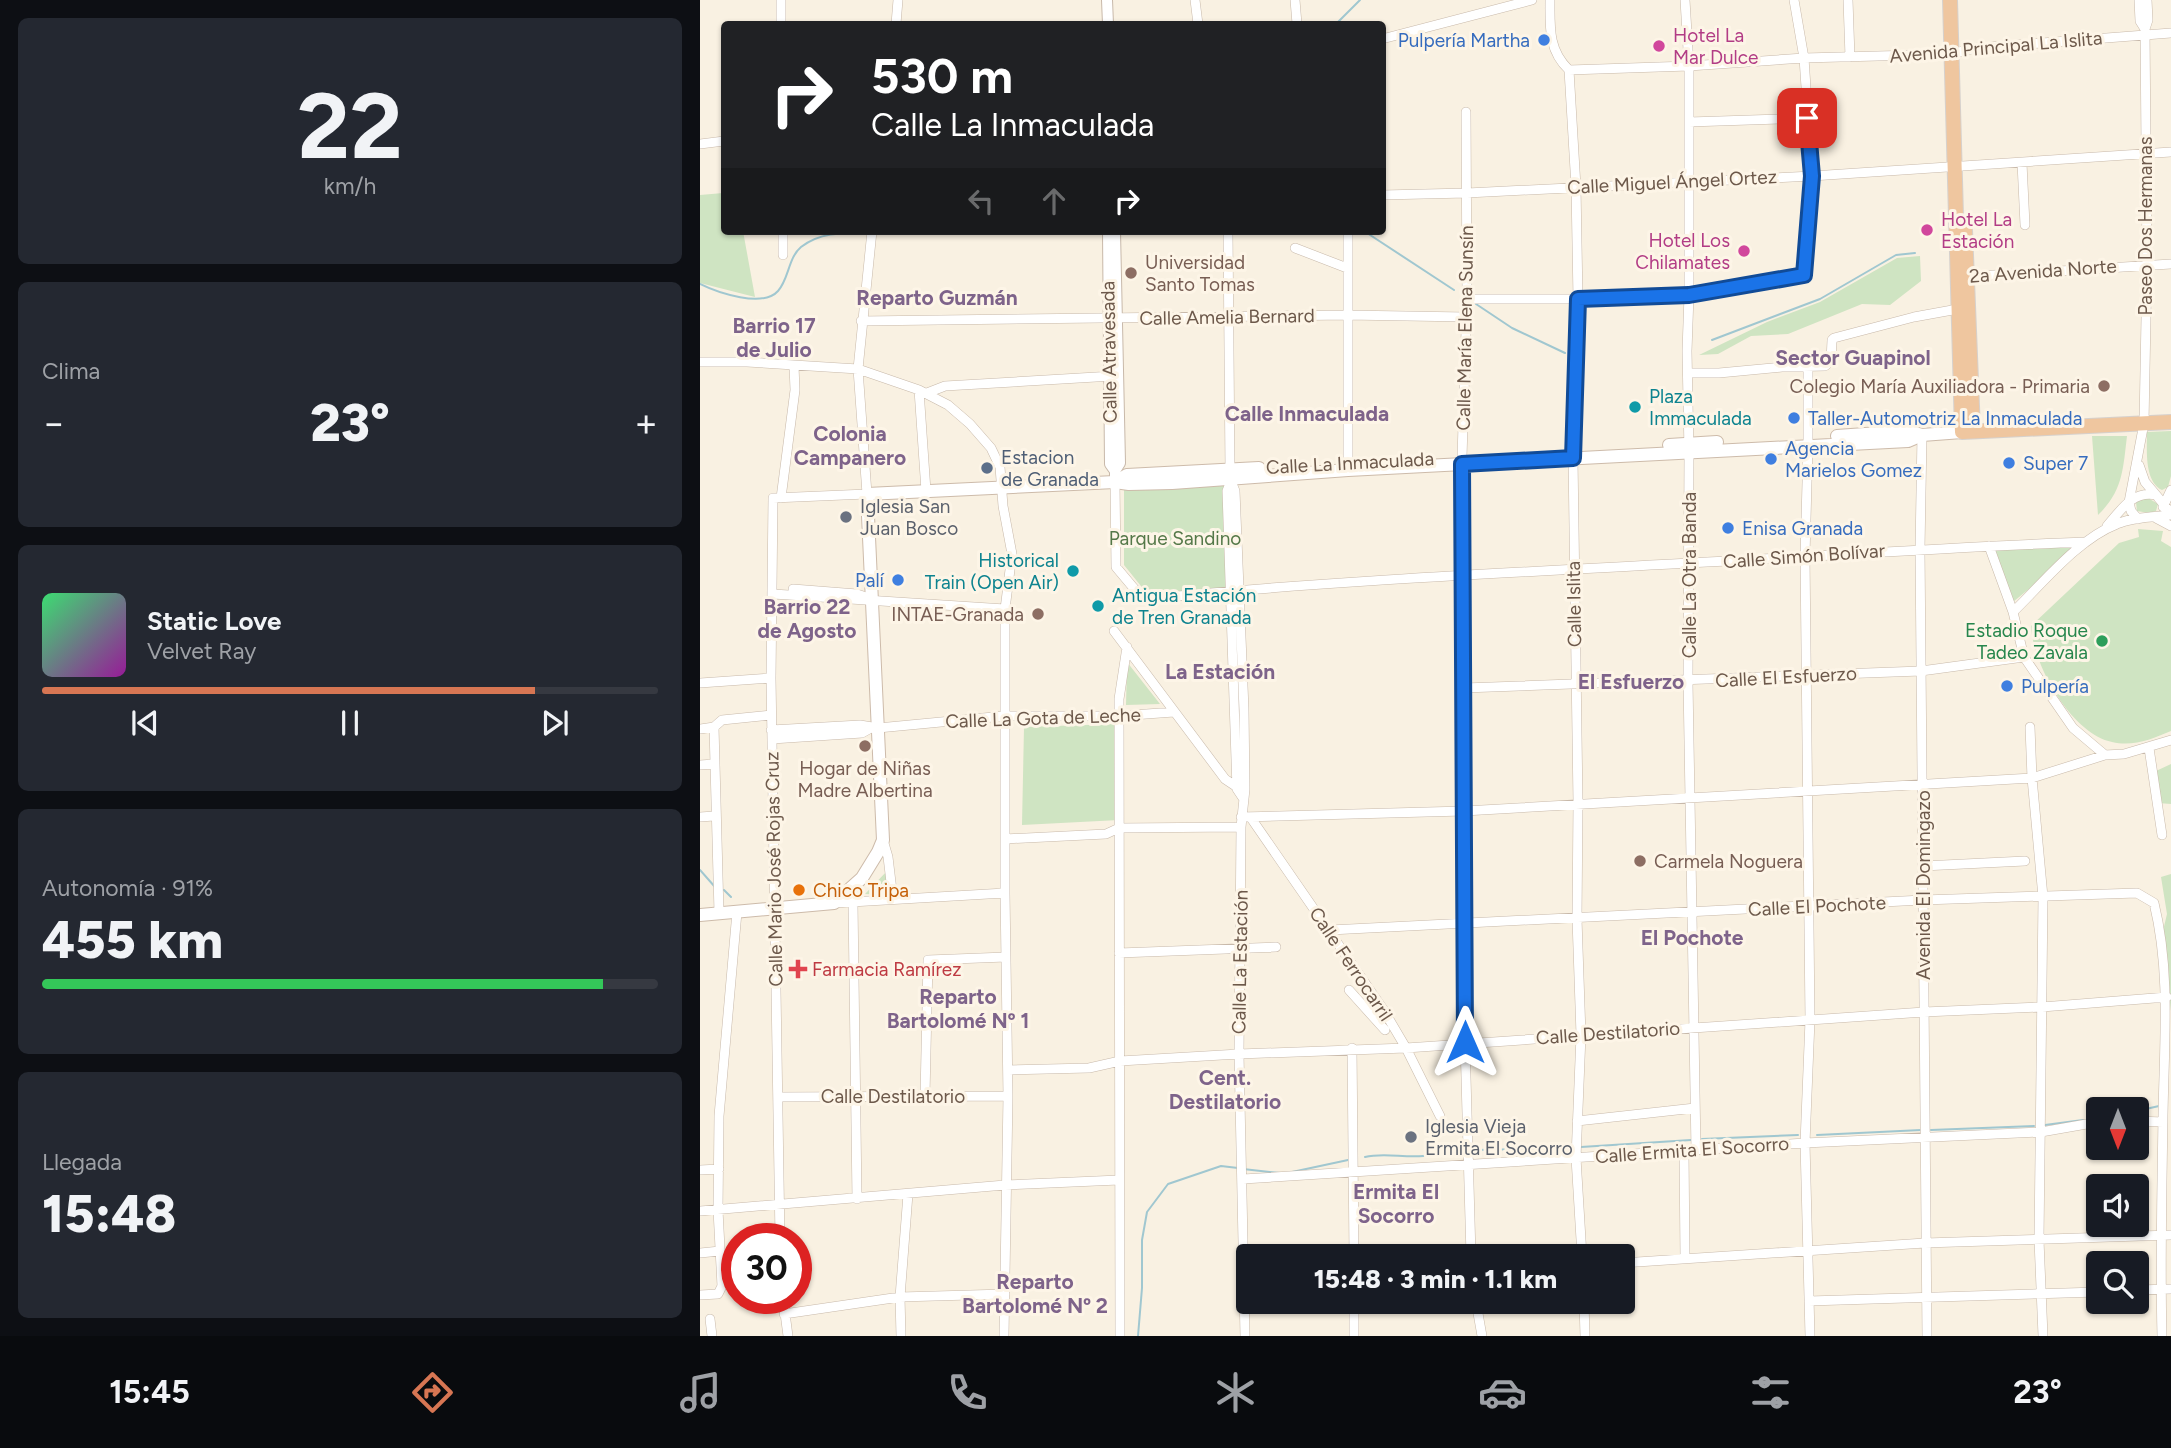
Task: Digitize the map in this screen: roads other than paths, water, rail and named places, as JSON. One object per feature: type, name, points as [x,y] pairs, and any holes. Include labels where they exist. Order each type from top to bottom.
[{"type":"highway","points":[[1950,0],[1955,52],[1968,432],[2171,422]]},
{"type":"highway","points":[[1955,52],[1959,0]]},
{"type":"highway","points":[[1962,277],[1958,309],[1964,338]]},
{"type":"main road","name":"Calle La Inmaculada","points":[[867,494],[1115,476],[1129,484],[1171,478],[1231,477],[1348,466],[1808,442],[1908,441],[1922,435],[1968,432]]},
{"type":"main road","points":[[700,915],[834,904],[862,878],[883,840],[874,728],[867,494]]},
{"type":"street","points":[[781,0],[781,21]]},
{"type":"street","points":[[896,21],[898,0]]},
{"type":"street","points":[[1107,0],[1108,21]]},
{"type":"street","points":[[1195,0],[1198,21]]},
{"type":"street","points":[[1295,0],[1297,21]]},
{"type":"street","points":[[1386,38],[1532,0]]},
{"type":"street","points":[[1550,0],[1553,49],[1569,70]]},
{"type":"street","name":"Calle La Otra Banda","points":[[1685,0],[1689,66],[1688,682],[1696,1150]]},
{"type":"street","points":[[1467,299],[1689,295],[1804,275],[1812,176],[1804,58],[1794,0]]},
{"type":"street","points":[[1848,0],[1850,57]]},
{"type":"street","name":"Paseo Dos Hermanas","points":[[2139,0],[2140,21],[2145,32]]},
{"type":"street","name":"Paseo Dos Hermanas","points":[[2129,502],[2144,423],[2147,0]]},
{"type":"street","name":"Avenida Principal La Islita","points":[[1569,70],[1955,52],[2145,32],[2171,33]]},
{"type":"street","name":"Calle Islita","points":[[1569,70],[1576,187],[1578,299],[1573,454],[1577,919],[1581,1035],[1576,1151],[1581,1244]]},
{"type":"street","name":"Calle María Elena Sunsín","points":[[1466,112],[1467,299],[1462,461],[1465,1042],[1471,1244]]},
{"type":"street","points":[[1689,122],[1807,118]]},
{"type":"street","points":[[700,144],[721,141]]},
{"type":"street","name":"Calle Miguel Ángel Ortez","points":[[1386,195],[1812,176],[2171,152]]},
{"type":"street","points":[[2022,163],[2025,225]]},
{"type":"street","points":[[783,235],[783,255]]},
{"type":"street","name":"Calle Atravesada","points":[[1109,235],[1112,261],[1114,426],[1110,464],[1115,476],[1116,567],[1142,598],[1146,599]]},
{"type":"street","name":"Calle Atravesada","points":[[1112,261],[1115,235]]},
{"type":"street","name":"Calle La Estación","points":[[1228,235],[1231,477],[1235,491],[1240,590],[1242,648],[1239,710],[1245,821],[1239,1054],[1245,1244]]},
{"type":"street","points":[[1348,235],[1348,466]]},
{"type":"street","points":[[867,494],[858,369],[872,236]]},
{"type":"street","points":[[1295,248],[1347,268]]},
{"type":"street","name":"2a Avenida Norte","points":[[1962,277],[2171,264]]},
{"type":"street","points":[[1688,373],[1830,365],[1834,338],[1914,317],[1958,309]]},
{"type":"street","name":"Calle Amelia Bernard","points":[[861,321],[1347,315],[1466,317]]},
{"type":"street","points":[[700,362],[858,369],[923,391],[948,405],[970,424],[992,448],[1000,467],[1003,506],[1012,554],[1005,609],[1008,1096],[1004,1336]]},
{"type":"street","name":"Calle Mario José Rojas Cruz","points":[[780,1223],[771,678],[777,498],[795,390],[794,366]]},
{"type":"street","points":[[1808,366],[1805,556],[1810,1020],[1805,1143],[1810,1336]]},
{"type":"street","points":[[923,391],[945,386],[1113,376]]},
{"type":"street","points":[[923,391],[926,491]]},
{"type":"street","name":"Avenida El Domingazo","points":[[1922,435],[1920,548],[1927,1336]]},
{"type":"street","points":[[2137,460],[2145,482],[2169,511]]},
{"type":"street","name":"Calle La Estación","points":[[1231,477],[1227,491],[1229,591],[1231,649],[1239,710]]},
{"type":"street","points":[[2169,511],[2171,490]]},
{"type":"street","name":"Calle La Inmaculada","points":[[777,498],[867,494]]},
{"type":"street","points":[[2101,532],[2140,494],[2156,495]]},
{"type":"street","points":[[2129,502],[2131,511],[2138,519]]},
{"type":"street","points":[[2013,612],[2086,542],[2101,532],[2119,523],[2155,517],[2169,511]]},
{"type":"street","points":[[2155,517],[2171,526]]},
{"type":"street","name":"Calle Simón Bolívar","points":[[1146,599],[1463,574],[1920,548],[2086,542]]},
{"type":"street","points":[[1989,546],[2013,612],[2024,657],[2073,728],[2105,755]]},
{"type":"street","points":[[773,591],[857,601],[871,599],[1005,609]]},
{"type":"street","points":[[1114,631],[1225,779],[1242,792]]},
{"type":"street","points":[[1121,1336],[1119,699],[1127,647]]},
{"type":"street","points":[[1231,649],[1242,648]]},
{"type":"street","name":"Calle El Esfuerzo","points":[[1464,688],[1688,682],[1921,671],[2024,657]]},
{"type":"street","points":[[700,683],[771,678]]},
{"type":"street","name":"Calle La Gota de Leche","points":[[771,734],[860,725],[874,728],[1004,716],[1119,716],[1174,712]]},
{"type":"street","points":[[700,729],[714,727],[722,720],[771,715]]},
{"type":"street","points":[[714,727],[719,913]]},
{"type":"street","points":[[2030,727],[2042,897],[2039,1240],[2043,1336]]},
{"type":"street","points":[[1005,839],[1106,834],[1119,828],[2032,778],[2105,755],[2124,754],[2171,740]]},
{"type":"street","points":[[2149,748],[2162,835]]},
{"type":"street","points":[[700,765],[713,764]]},
{"type":"street","points":[[700,817],[715,816]]},
{"type":"street","name":"Calle Ferrocarril","points":[[1245,821],[1330,930],[1383,1009],[1440,1116]]},
{"type":"street","points":[[883,840],[893,899]]},
{"type":"street","points":[[1923,866],[2025,861]]},
{"type":"street","name":"Calle El Pochote","points":[[1330,930],[1923,900],[2137,893],[2154,902],[2161,932],[2167,997]]},
{"type":"street","points":[[834,904],[1005,894]]},
{"type":"street","points":[[853,903],[857,1199]]},
{"type":"street","points":[[700,1295],[718,1294],[721,1291],[719,1169],[722,1081],[737,912]]},
{"type":"street","points":[[1119,953],[1276,947]]},
{"type":"street","points":[[925,1096],[928,960],[1006,957]]},
{"type":"street","points":[[1349,990],[1385,1030]]},
{"type":"street","points":[[2162,1336],[2166,1289],[2163,1122],[2167,997]]},
{"type":"street","name":"Calle Destilatorio","points":[[1008,1070],[1089,1068],[1120,1061],[1352,1048],[1406,1048],[2167,997]]},
{"type":"street","points":[[1383,1009],[1387,1048]]},
{"type":"street","points":[[1352,1048],[1354,1244]]},
{"type":"street","name":"Calle Destilatorio","points":[[778,1097],[1008,1096]]},
{"type":"street","points":[[1577,1121],[1695,1108]]},
{"type":"street","points":[[2149,1121],[2163,1122]]},
{"type":"street","name":"Calle Ermita El Socorro","points":[[1243,1178],[1470,1165],[1576,1151],[1684,1151],[1925,1132],[2041,1132],[2086,1124]]},
{"type":"street","points":[[1684,1151],[1685,1258]]},
{"type":"street","points":[[700,1170],[719,1169]]},
{"type":"street","points":[[700,1211],[1005,1185],[1119,1181]]},
{"type":"street","points":[[901,1336],[900,1297],[908,1194]]},
{"type":"street","points":[[1635,1262],[1807,1249],[2166,1234]]},
{"type":"street","points":[[700,1252],[720,1251]]},
{"type":"street","points":[[1809,1301],[2086,1292]]},
{"type":"street","points":[[812,1310],[900,1297],[1004,1294]]},
{"type":"street","points":[[784,1314],[788,1336]]},
{"type":"street","name":"Calle La Estación","points":[[1245,1314],[1245,1336]]},
{"type":"street","points":[[1354,1314],[1354,1336]]},
{"type":"street","points":[[1478,1314],[1482,1336]]},
{"type":"street","points":[[1584,1314],[1585,1336]]},
{"type":"street","points":[[710,1319],[712,1336]]},
{"type":"waterway","points":[[1339,21],[1360,0]]},
{"type":"waterway","points":[[700,284],[751,299],[771,296],[782,286],[801,247],[817,238],[830,235]]},
{"type":"waterway","points":[[1370,235],[1454,290]]},
{"type":"waterway","points":[[1712,340],[1820,299],[1896,255],[1915,253]]},
{"type":"waterway","points":[[1476,304],[1512,328],[1565,353]]},
{"type":"waterway","points":[[700,870],[715,887]]},
{"type":"waterway","points":[[724,890],[731,897]]},
{"type":"waterway","points":[[2149,1108],[2159,1106]]},
{"type":"waterway","points":[[2045,1125],[2083,1120]]},
{"type":"waterway","points":[[1931,1130],[2034,1126]]},
{"type":"waterway","points":[[1817,1135],[1921,1130]]},
{"type":"waterway","points":[[1702,1139],[1798,1135]]},
{"type":"waterway","points":[[1581,1147],[1691,1140]]},
{"type":"waterway","points":[[1476,1150],[1571,1148]]},
{"type":"waterway","points":[[1365,1157],[1423,1156],[1463,1151]]},
{"type":"waterway","points":[[1292,1172],[1348,1160]]},
{"type":"waterway","points":[[1138,1336],[1142,1240],[1147,1212],[1168,1184],[1221,1166],[1238,1168]]},
{"type":"waterway","points":[[1243,1169],[1280,1173]]},
{"type":"place","name":"Pulpería Martha","points":[[1544,40]]},
{"type":"place","name":"Hotel La Mar Dulce","points":[[1659,46]]},
{"type":"place","name":"Hotel La Estación","points":[[1927,230]]},
{"type":"place","name":"Hotel Los Chilamates","points":[[1744,251]]},
{"type":"place","name":"Universidad Santo Tomas","points":[[1131,273]]},
{"type":"place","name":"Colegio María Auxiliadora - Primaria","points":[[2104,386]]},
{"type":"place","name":"Plaza Immaculada","points":[[1635,407]]},
{"type":"place","name":"Taller-Automotriz La Inmaculada","points":[[1794,418]]},
{"type":"place","name":"Agencia Marielos Gomez","points":[[1771,459]]},
{"type":"place","name":"Super 7","points":[[2009,463]]},
{"type":"place","name":"Estacion de Granada","points":[[987,468]]},
{"type":"place","name":"Iglesia San Juan Bosco","points":[[846,517]]},
{"type":"place","name":"Enisa Granada","points":[[1728,528]]},
{"type":"place","name":"Historical Train (Open Air)","points":[[1073,571]]},
{"type":"place","name":"Palí","points":[[898,580]]},
{"type":"place","name":"Antigua Estación de Tren Granada","points":[[1098,606]]},
{"type":"place","name":"INTAE-Granada","points":[[1038,614]]},
{"type":"place","name":"Estadio Roque Tadeo Zavala","points":[[2102,641]]},
{"type":"place","name":"Pulpería","points":[[2007,686]]},
{"type":"place","name":"Hogar de Niñas Madre Albertina","points":[[865,746]]},
{"type":"place","name":"Carmela Noguera","points":[[1640,861]]},
{"type":"place","name":"Chico Tripa","points":[[799,890]]},
{"type":"place","name":"Farmacia Ramírez","points":[[798,969]]},
{"type":"place","name":"Iglesia Vieja Ermita El Socorro","points":[[1411,1137]]},
{"type":"district","name":"Reparto Guzmán","points":[[937,297]]},
{"type":"district","name":"Barrio 17 de Julio","points":[[774,337]]},
{"type":"district","name":"Sector Guapinol","points":[[1853,357]]},
{"type":"district","name":"Calle Inmaculada","points":[[1307,413]]},
{"type":"district","name":"Colonia Campanero","points":[[850,445]]},
{"type":"district","name":"Barrio 22 de Agosto","points":[[807,618]]},
{"type":"district","name":"La Estación","points":[[1220,671]]},
{"type":"district","name":"El Esfuerzo","points":[[1631,681]]},
{"type":"district","name":"El Pochote","points":[[1692,937]]},
{"type":"district","name":"Reparto Bartolomé Nº 1","points":[[958,1008]]},
{"type":"district","name":"Cent. Destilatorio","points":[[1225,1089]]},
{"type":"district","name":"Ermita El Socorro","points":[[1396,1203]]},
{"type":"district","name":"Reparto Bartolomé Nº 2","points":[[1035,1293]]},
{"type":"park label","name":"Parque Sandino","points":[[1175,538]]}]
